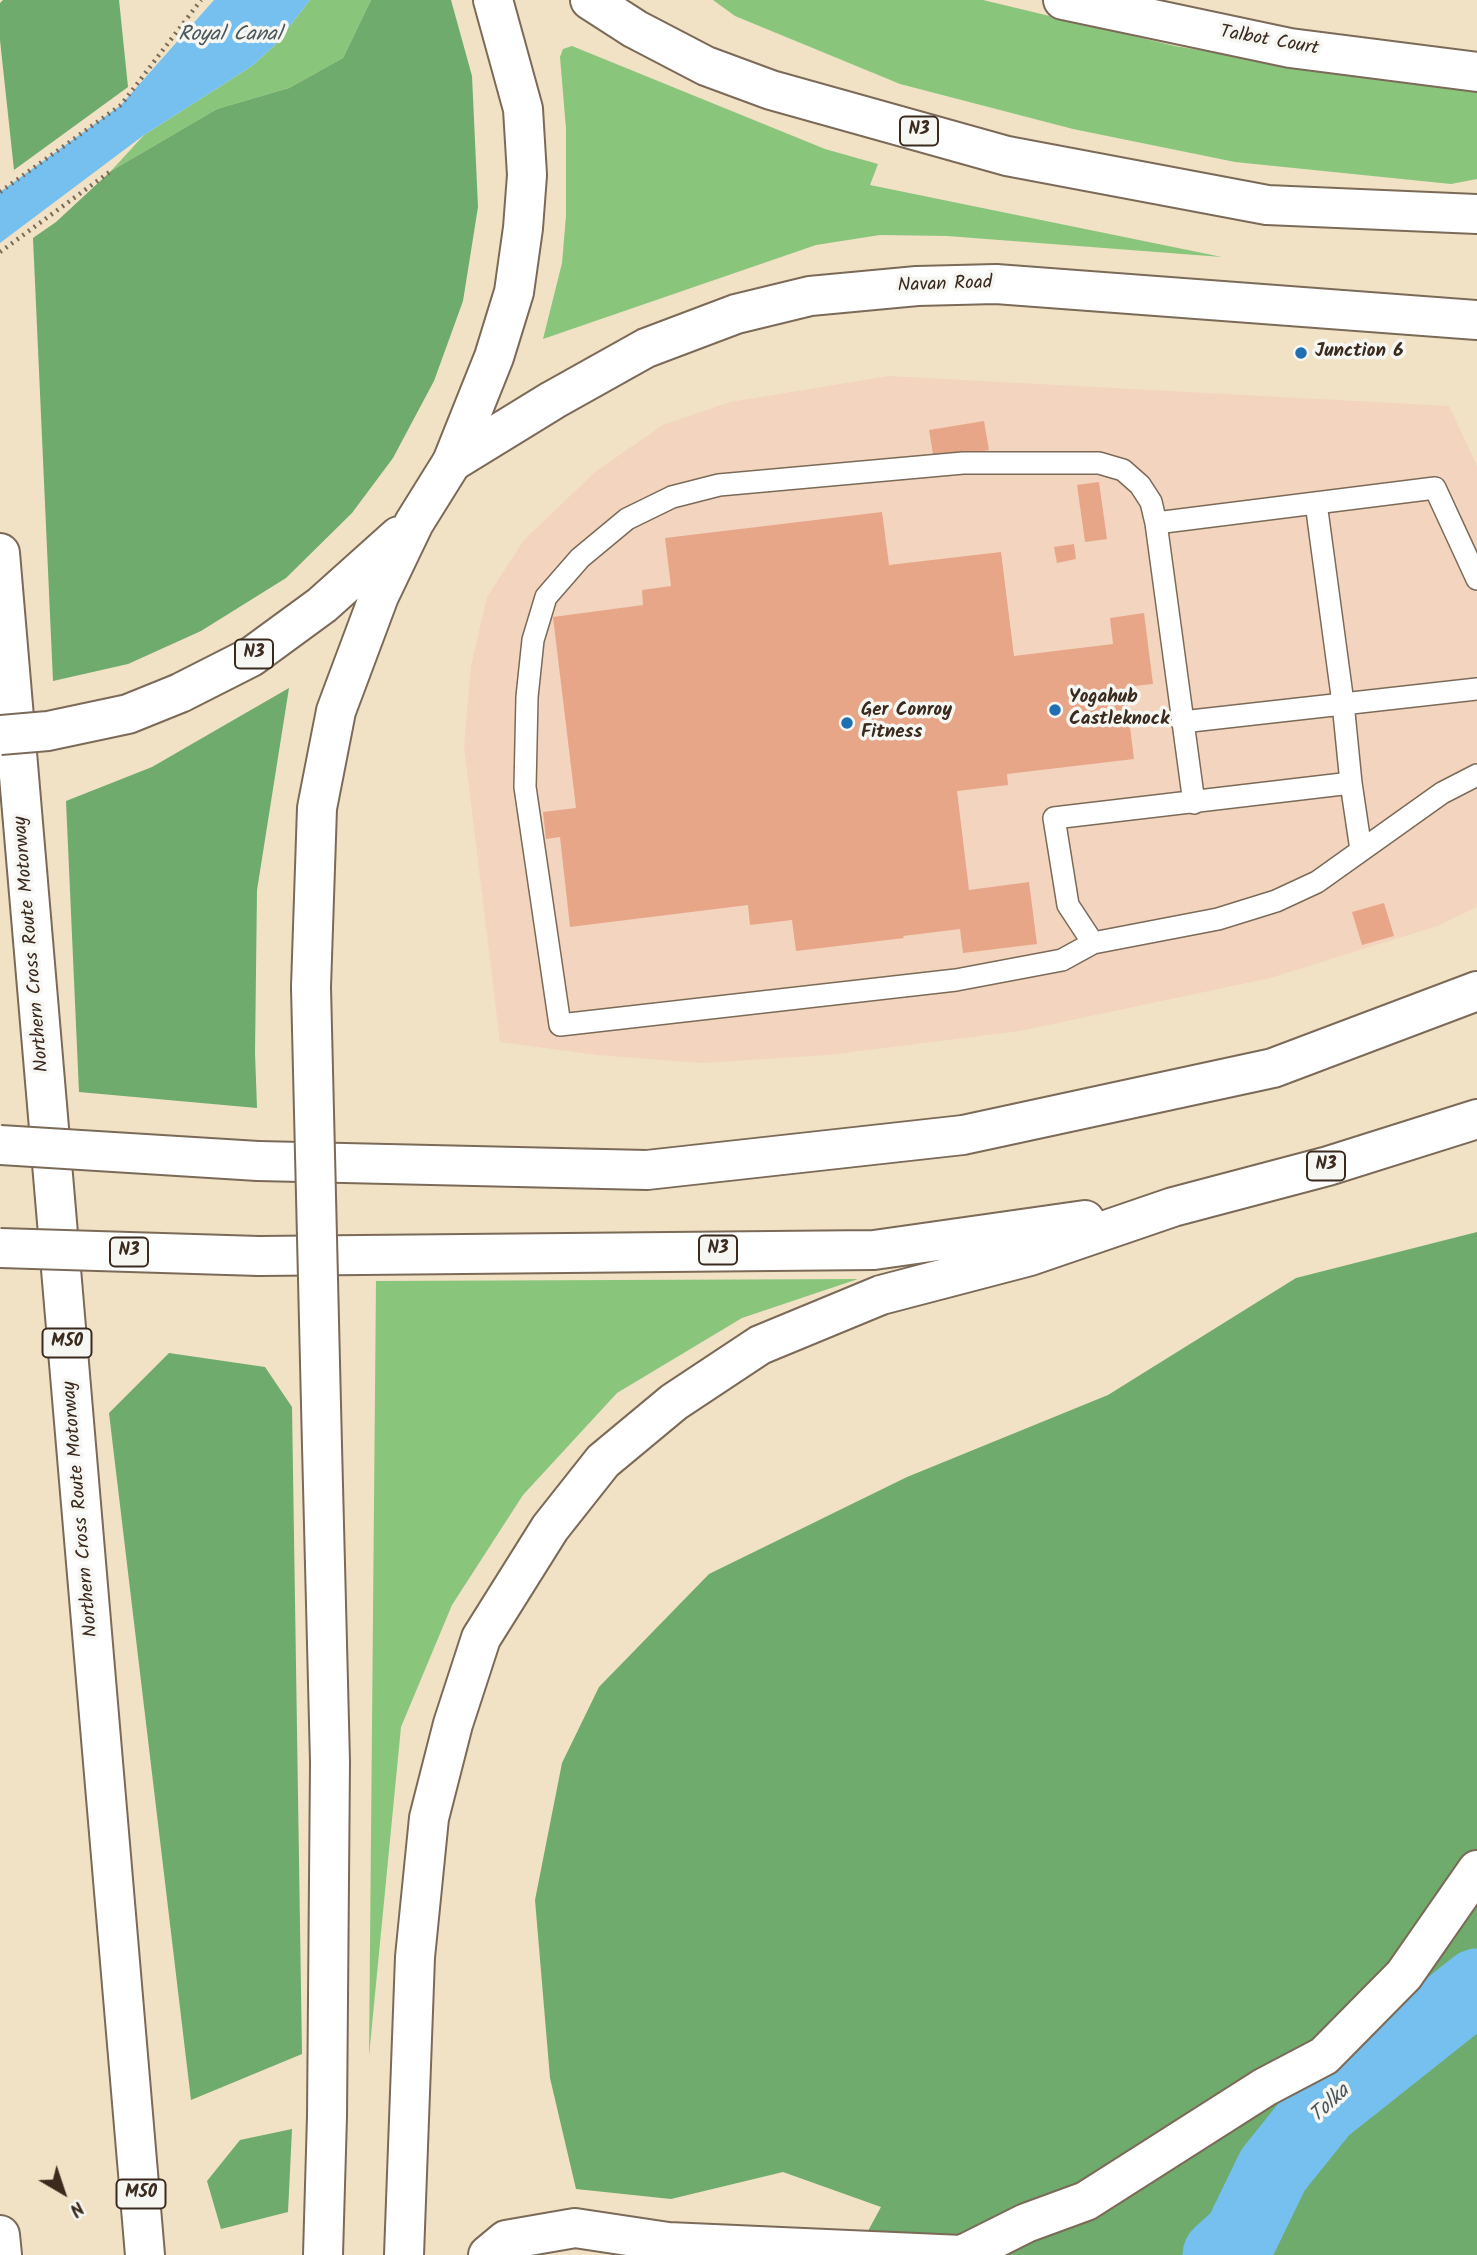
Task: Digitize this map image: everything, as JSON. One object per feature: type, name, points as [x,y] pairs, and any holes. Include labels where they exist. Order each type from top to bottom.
[{"type":"main road","name":"N3","points":[[0,735],[48,731],[128,714],[180,693],[251,657],[322,605],[414,523],[452,462],[494,357],[514,292],[527,175],[523,109],[493,0]]},
{"type":"main road","name":"N3","points":[[590,0],[635,29],[706,66],[771,89],[1007,156],[1267,205],[1477,214]]},
{"type":"main road","name":"Talbot Court","points":[[1063,0],[1290,48],[1477,72]]},
{"type":"main road","name":"Navan Road","points":[[452,462],[553,400],[646,348],[736,314],[810,296],[917,286],[996,284],[1477,320]]},
{"type":"main road","points":[[323,2255],[330,1762],[310,987],[317,808],[336,711],[379,596],[414,523]]},
{"type":"main road","name":"Northern Cross Route Motorway","points":[[0,553],[145,2255]]},
{"type":"main road","points":[[0,1145],[258,1161],[647,1170],[963,1135],[1273,1068],[1477,991]]},
{"type":"main road","name":"N3","points":[[0,1248],[259,1256],[874,1250],[1173,1207],[1328,1166],[1477,1119]]},
{"type":"main road","points":[[404,2255],[415,1957],[429,1818],[453,1724],[481,1638],[550,1528],[603,1461],[674,1402],[760,1345],[881,1295],[1030,1256],[1173,1207]]},
{"type":"main road","points":[[488,2255],[506,2240],[575,2228],[668,2242],[962,2255],[1026,2223],[1086,2201],[1265,2087],[1324,2056],[1404,1975],[1477,1870]]},
{"type":"main road","points":[[0,2235],[2,2255]]},
{"type":"lane","points":[[1194,803],[1151,502],[1140,485],[1123,470],[1098,463],[963,463],[719,485],[672,496],[627,519],[580,558],[546,597],[533,640],[527,697],[524,787],[560,1025],[956,980],[1062,960],[1093,943],[1219,919],[1276,901],[1317,882],[1442,793],[1477,775]]},
{"type":"lane","points":[[1156,523],[1435,488],[1477,579]]},
{"type":"lane","points":[[1316,503],[1362,850]]},
{"type":"lane","points":[[1182,722],[1477,689]]},
{"type":"lane","points":[[1093,943],[1068,905],[1054,818],[1351,783]]},
{"type":"path","points":[[0,191],[121,105],[201,0]]},
{"type":"path","points":[[0,252],[111,171]]},
{"type":"shaded area","points":[[889,376],[1449,406],[1477,466],[1477,907],[1437,926],[1270,978],[1020,1031],[828,1055],[702,1063],[598,1055],[500,1042],[464,746],[471,666],[487,597],[524,540],[595,472],[663,425],[730,402]]},
{"type":"green space","points":[[3,0],[119,0],[128,87],[14,170],[0,40],[0,3]]},
{"type":"green space","points":[[310,0],[371,0],[343,58],[289,88],[217,109],[111,171],[144,135],[252,66],[275,45]]},
{"type":"green space","points":[[371,0],[451,0],[472,76],[478,207],[463,301],[434,381],[393,458],[352,513],[286,578],[201,631],[128,664],[53,681],[33,238],[56,222],[111,171],[217,109],[289,88],[343,58]]},
{"type":"green space","points":[[713,0],[983,0],[1175,46],[1386,81],[1477,92],[1477,179],[1451,184],[1235,162],[1073,129],[900,84],[735,16]]},
{"type":"green space","points":[[572,46],[825,149],[878,164],[870,185],[1222,257],[947,236],[880,235],[816,245],[543,339],[562,263],[566,216],[566,129],[560,57],[563,49]]},
{"type":"green space","points":[[289,688],[257,890],[257,1108],[79,1092],[66,801],[152,767]]},
{"type":"green space","points":[[1477,1232],[1477,2255],[855,2255],[881,2207],[783,2172],[671,2199],[576,2189],[550,2078],[535,1900],[562,1763],[599,1687],[709,1574],[907,1477],[1108,1395],[1296,1278]]},
{"type":"green space","points":[[858,1279],[742,1318],[617,1393],[523,1495],[452,1605],[401,1727],[369,2056],[376,1281]]},
{"type":"green space","points":[[169,1353],[265,1367],[292,1407],[302,2054],[191,2100],[109,1413]]},
{"type":"green space","points":[[292,2129],[288,2212],[221,2229],[207,2181],[240,2140]]},
{"type":"water","name":"Royal Canal","points":[[214,0],[310,0],[275,45],[252,66],[144,135],[0,243],[0,192],[121,105]]},
{"type":"building","points":[[984,421],[989,450],[934,460],[929,430]]},
{"type":"building","points":[[1099,482],[1107,539],[1085,542],[1077,485]]},
{"type":"building","name":"Ger Conroy Fitness","points":[[882,512],[889,565],[1001,552],[1014,656],[1113,644],[1110,618],[1144,613],[1153,684],[1125,687],[1134,759],[1007,774],[1008,785],[957,791],[969,890],[1029,882],[1037,944],[963,953],[960,929],[796,951],[792,920],[750,925],[748,905],[570,927],[560,837],[546,839],[543,812],[576,808],[553,617],[643,605],[642,590],[671,586],[665,538]]},
{"type":"building","points":[[1074,544],[1076,559],[1057,563],[1054,547]]},
{"type":"building","points":[[1384,903],[1394,936],[1362,945],[1352,912]]},
{"type":"waterway","name":"Tolka","points":[[1220,2255],[1241,2236],[1273,2170],[1322,2109],[1477,1986]]},
{"type":"place","name":"Junction 6","points":[[1301,353]]},
{"type":"place","name":"Yogahub Castleknock","points":[[1055,710]]},
{"type":"place","name":"Ger Conroy Fitness","points":[[847,723]]}]
